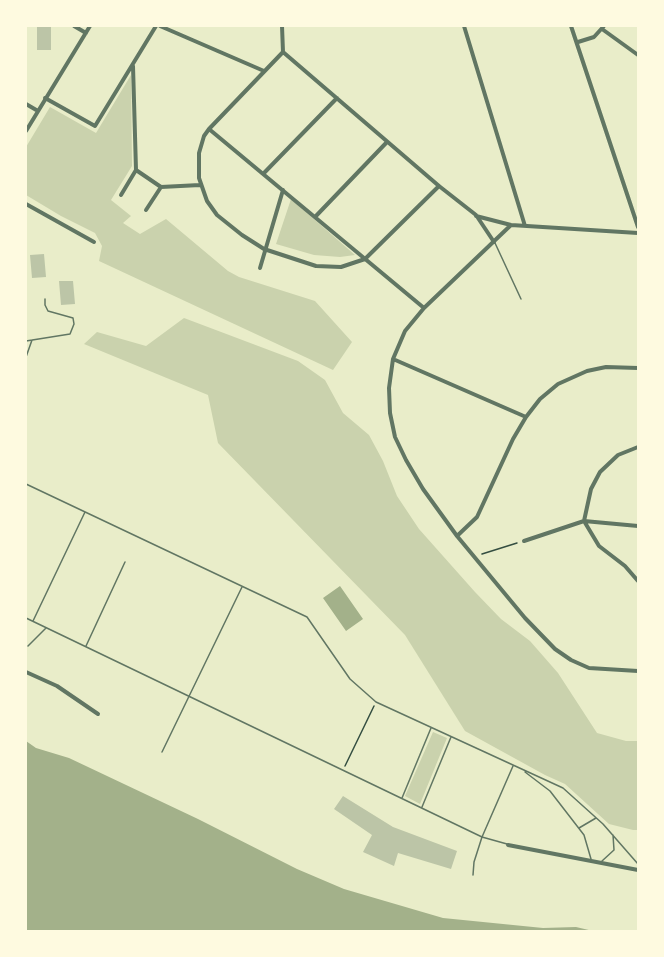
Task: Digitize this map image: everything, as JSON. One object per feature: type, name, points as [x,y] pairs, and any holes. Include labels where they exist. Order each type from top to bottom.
[{"type":"street","points":[[74,26],[86,33]]},
{"type":"street","points":[[26,131],[90,26]]},
{"type":"street","points":[[45,98],[95,126],[158,26],[264,71]]},
{"type":"street","points":[[282,26],[283,52],[209,129],[199,153],[200,185],[217,215],[242,236],[264,249],[324,267],[349,266],[365,259],[439,186]]},
{"type":"street","points":[[464,26],[525,226]]},
{"type":"street","points":[[571,26],[639,226]]},
{"type":"street","points":[[578,42],[589,39],[603,27],[639,55]]},
{"type":"street","points":[[283,52],[476,215],[511,225],[639,233]]},
{"type":"street","points":[[121,195],[136,170],[133,64]]},
{"type":"street","points":[[264,173],[337,98]]},
{"type":"street","points":[[26,104],[38,111]]},
{"type":"street","points":[[209,129],[424,308]]},
{"type":"street","points":[[315,218],[387,142]]},
{"type":"street","points":[[136,170],[161,187],[200,185]]},
{"type":"street","points":[[146,210],[161,187]]},
{"type":"street","points":[[260,268],[283,190]]},
{"type":"street","points":[[631,204],[639,201]]},
{"type":"street","points":[[26,204],[94,242]]},
{"type":"street","points":[[476,215],[494,242]]},
{"type":"street","points":[[511,225],[424,308],[405,331],[393,359],[389,400],[395,437],[423,489],[473,557],[525,618],[563,655],[580,664],[597,669],[639,671]]},
{"type":"street","points":[[393,359],[526,417]]},
{"type":"street","points":[[457,536],[477,517],[498,468],[526,417],[549,391],[577,374],[606,366],[639,368]]},
{"type":"street","points":[[639,447],[618,455],[600,472],[591,489],[585,521],[599,546],[625,566],[639,581]]},
{"type":"street","points":[[524,541],[585,521],[639,526]]},
{"type":"street","points":[[26,672],[57,686],[98,714]]},
{"type":"street","points":[[508,845],[639,870]]},
{"type":"lane","points":[[494,242],[520,299]]},
{"type":"lane","points":[[26,341],[70,334],[74,324],[73,318],[48,310],[45,299]]},
{"type":"lane","points":[[26,357],[32,340]]},
{"type":"lane","points":[[26,484],[307,616],[350,679],[376,702],[563,788],[596,818],[639,864]]},
{"type":"lane","points":[[33,621],[86,511]]},
{"type":"lane","points":[[86,647],[125,562]]},
{"type":"lane","points":[[162,752],[242,586]]},
{"type":"lane","points":[[26,618],[482,837],[508,845]]},
{"type":"lane","points":[[28,646],[47,628]]},
{"type":"lane","points":[[402,799],[432,727]]},
{"type":"lane","points":[[422,808],[451,736]]},
{"type":"lane","points":[[473,875],[474,862],[482,837],[514,765]]},
{"type":"lane","points":[[522,769],[550,791],[584,835],[592,860]]},
{"type":"lane","points":[[578,828],[596,818]]},
{"type":"lane","points":[[599,863],[614,850],[613,835]]},
{"type":"path","points":[[473,557],[524,541]]},
{"type":"path","points":[[343,770],[376,702]]},
{"type":"shaded area","points":[[131,75],[132,166],[111,200],[131,216],[123,223],[140,234],[166,219],[228,271],[239,277],[315,301],[352,342],[333,370],[99,261],[102,246],[95,233],[26,195],[26,147],[50,107],[96,133]]},
{"type":"shaded area","points":[[291,199],[355,255],[340,257],[314,255],[276,244]]},
{"type":"shaded area","points":[[184,318],[298,361],[325,380],[343,413],[369,435],[383,461],[397,496],[419,529],[501,619],[530,641],[558,673],[597,733],[626,741],[638,741],[638,830],[609,824],[565,784],[465,731],[405,635],[218,443],[208,395],[84,344],[97,332],[146,346]]},
{"type":"shaded area","points":[[340,586],[363,619],[346,631],[323,598]]},
{"type":"shaded area","points":[[433,732],[447,738],[420,804],[405,796]]},
{"type":"shaded area","points":[[26,741],[36,748],[69,758],[297,869],[344,889],[443,918],[543,928],[576,927],[593,931],[26,931]]},
{"type":"building","points":[[37,26],[51,26],[51,50],[37,50]]},
{"type":"building","points":[[44,254],[46,277],[32,278],[30,255]]},
{"type":"building","points":[[59,281],[73,281],[75,304],[61,305]]},
{"type":"building","points":[[343,796],[393,827],[457,851],[451,869],[398,853],[394,866],[363,852],[372,835],[334,809]]}]
